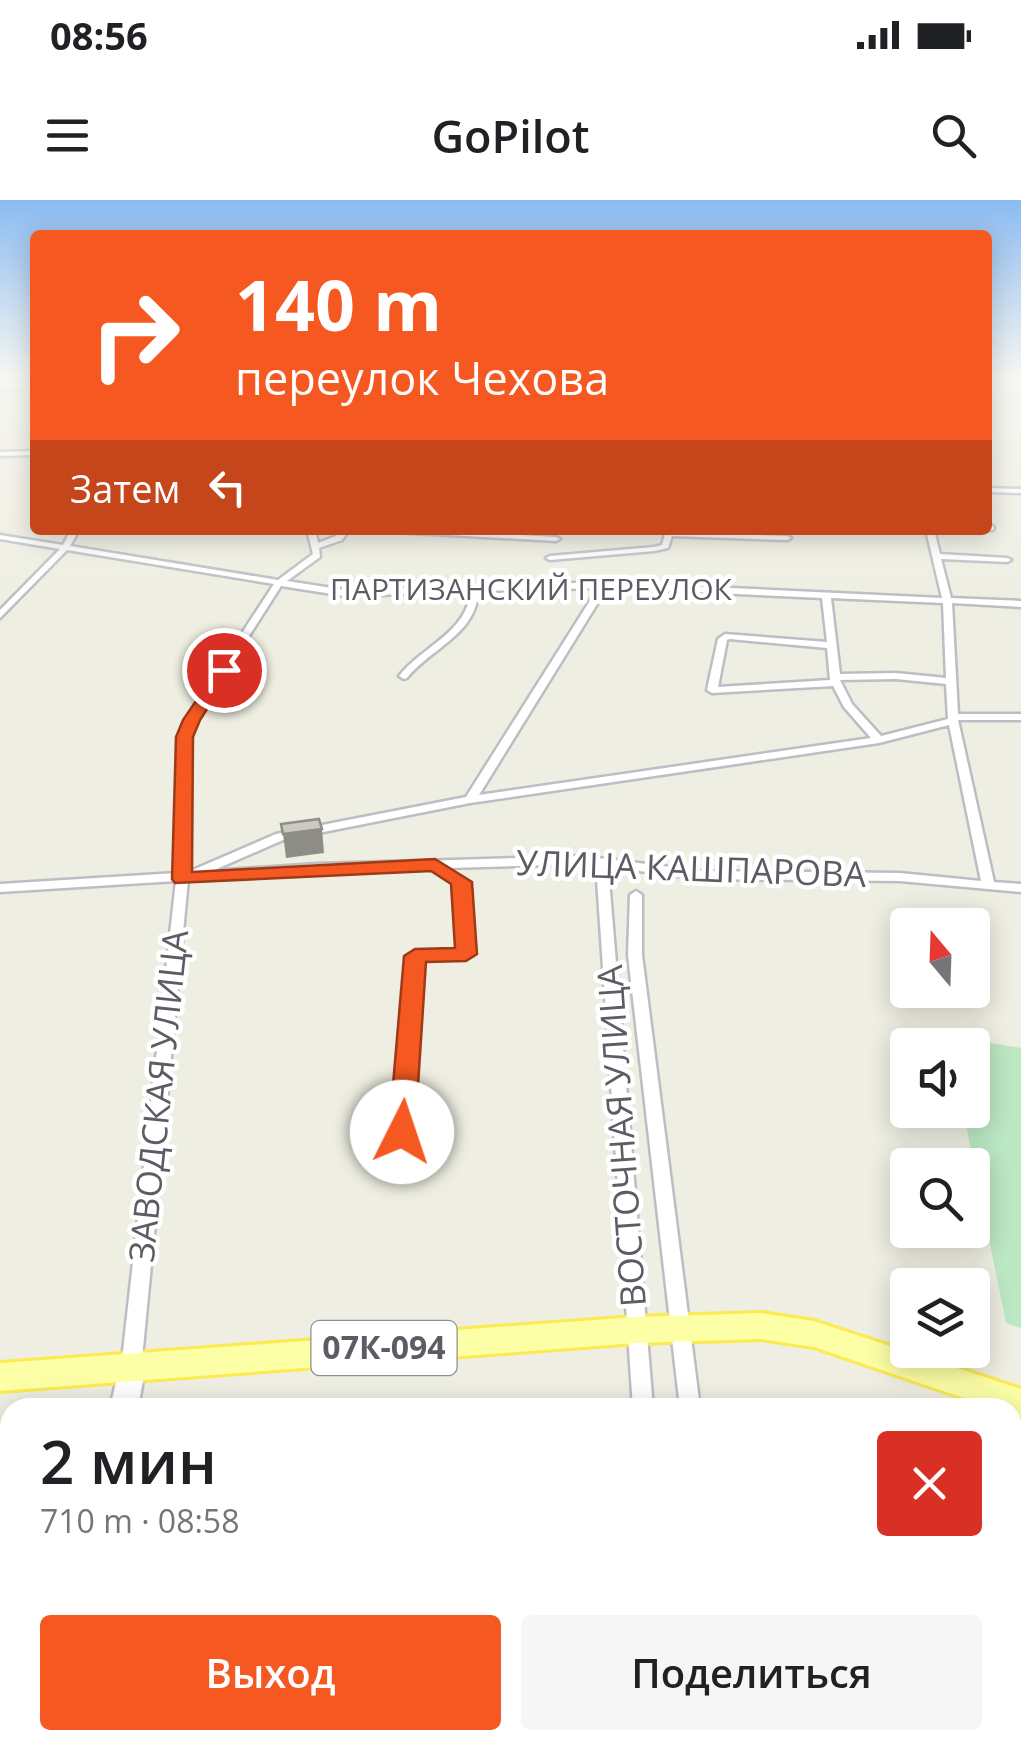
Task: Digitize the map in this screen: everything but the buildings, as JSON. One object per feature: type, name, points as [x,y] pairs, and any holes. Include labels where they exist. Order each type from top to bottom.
[{"type":"main road","name":"07К-094","points":[[131,1368],[636,1330],[761,1326],[814,1334],[1006,1398]]},
{"type":"main road","points":[[0,1377],[131,1368]]},
{"type":"street","points":[[0,454],[30,454]]},
{"type":"street","points":[[992,490],[1021,491]]},
{"type":"street","points":[[0,615],[72,535]]},
{"type":"street","points":[[312,535],[315,547]]},
{"type":"street","name":"ЗАВОДСКАЯ УЛИЦА","points":[[126,1398],[182,879],[185,737],[191,720],[278,584],[317,554],[315,547],[341,535]]},
{"type":"street","points":[[542,585],[559,535]]},
{"type":"street","points":[[550,558],[654,549],[665,546],[668,535]]},
{"type":"street","points":[[787,535],[794,555]]},
{"type":"street","points":[[931,535],[947,599],[953,719],[988,885]]},
{"type":"street","name":"ПАРТИЗАНСКИЙ ПЕРЕУЛОК","points":[[0,537],[345,593],[604,584],[1021,604]]},
{"type":"street","points":[[936,556],[1008,560]]},
{"type":"street","points":[[470,800],[604,584]]},
{"type":"street","points":[[404,676],[441,639],[468,621],[475,611],[474,590]]},
{"type":"street","points":[[826,594],[834,680],[879,740]]},
{"type":"street","name":"ПАРТИЗАНСКИЙ ПЕРЕУЛОК","points":[[830,645],[728,636],[723,639],[712,690],[896,676],[952,682]]},
{"type":"street","name":"УЛИЦА КАШПАРОВА","points":[[182,879],[280,838],[470,800],[879,740],[953,719],[1021,717]]},
{"type":"street","name":"УЛИЦА КАШПАРОВА","points":[[0,888],[506,860],[582,860],[702,875],[900,877],[1021,888]]},
{"type":"street","name":"ВОСТОЧНАЯ УЛИЦА","points":[[602,864],[642,1398]]},
{"type":"street","points":[[402,1132],[415,956],[466,954],[461,882],[435,865]]},
{"type":"street","name":"ВОСТОЧНАЯ УЛИЦА","points":[[636,895],[638,976],[689,1398]]},
{"type":"street","points":[[609,965],[638,976]]},
{"type":"green space","points":[[990,1043],[1021,1048],[1021,1328],[1006,1323],[990,1244],[990,1148],[971,1148],[967,1128],[990,1128]]},
{"type":"route","points":[[224,670],[191,720],[185,737],[182,879],[318,868],[435,865],[461,882],[466,954],[415,956],[402,1132]]}]
